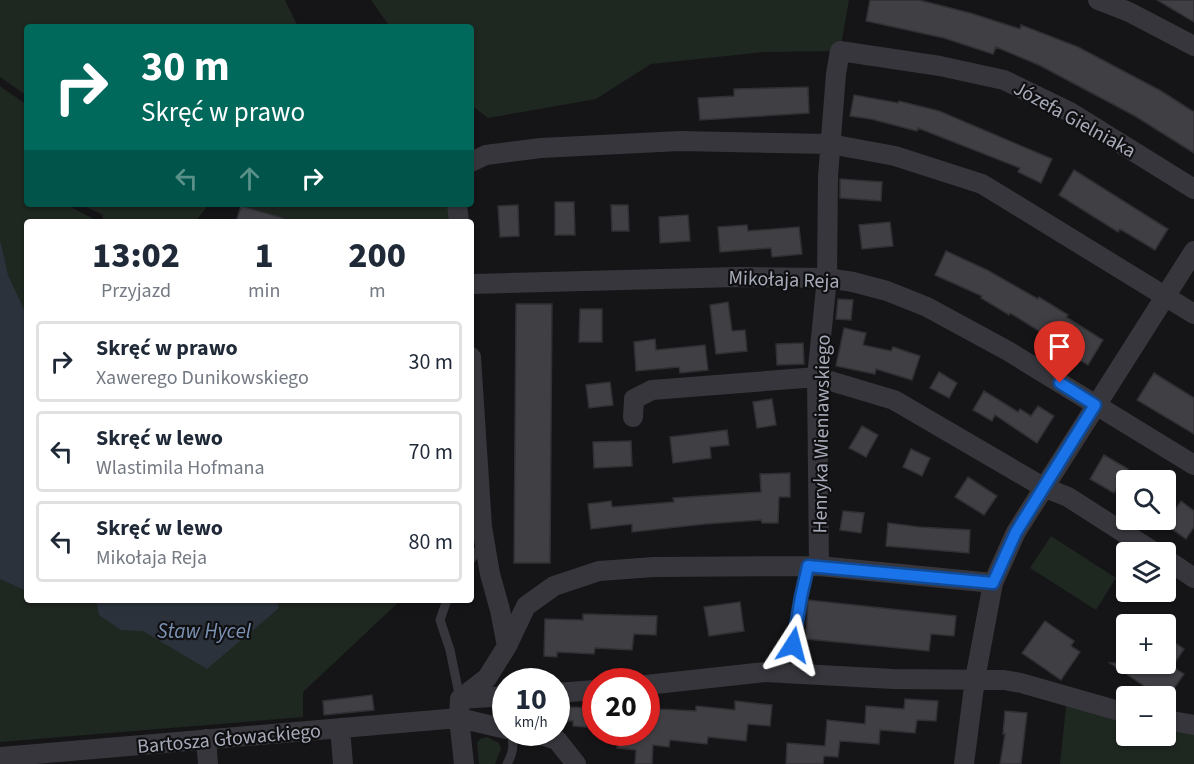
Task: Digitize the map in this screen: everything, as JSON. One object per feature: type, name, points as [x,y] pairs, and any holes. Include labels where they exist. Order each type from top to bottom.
[{"type":"street","points":[[1098,0],[1129,12],[1194,46]]},
{"type":"street","name":"Henryka Wieniawskiego","points":[[814,566],[817,377],[827,278],[830,144],[840,51]]},
{"type":"street","name":"Józefa Gielniaka","points":[[840,51],[940,66],[1004,80],[1070,112],[1194,189]]},
{"type":"street","points":[[474,161],[486,155],[541,148],[680,141],[830,144],[895,156],[982,184],[1194,314]]},
{"type":"street","points":[[964,764],[975,679],[993,583],[1016,532],[1043,487],[1194,251]]},
{"type":"street","name":"Mikołaja Reja","points":[[474,284],[738,277],[827,278],[887,291],[927,307],[1008,351],[1194,465]]},
{"type":"street","points":[[633,417],[634,399],[652,390],[817,377],[894,400],[1043,487],[1068,497],[1138,542]]},
{"type":"street","points":[[474,403],[482,527],[507,646]]},
{"type":"street","points":[[464,764],[459,718],[460,699],[487,678],[507,646],[526,606],[554,586],[599,571],[654,567],[814,566],[993,583]]},
{"type":"street","points":[[1176,566],[1194,578]]},
{"type":"street","points":[[660,683],[765,672],[893,679],[1004,680],[1021,682],[1116,710]]},
{"type":"street","points":[[460,699],[492,697]]},
{"type":"street","name":"Bartosza Głowackiego","points":[[0,757],[459,718],[492,726]]},
{"type":"street","points":[[1176,722],[1194,725]]},
{"type":"street","points":[[340,728],[343,764]]},
{"type":"street","points":[[206,739],[208,764]]},
{"type":"street","points":[[562,746],[576,764]]},
{"type":"lane","points":[[474,556],[485,542]]},
{"type":"lane","points":[[765,672],[783,659],[793,645],[801,597],[814,566]]},
{"type":"lane","points":[[446,603],[440,620],[450,650],[460,699]]},
{"type":"lane","points":[[507,764],[513,754],[513,746]]},
{"type":"shaded area","points":[[0,0],[285,0],[297,24],[24,24],[24,94],[0,77]]},
{"type":"shaded area","points":[[371,0],[849,0],[840,51],[765,52],[651,64],[596,99],[488,118],[474,107],[474,24],[388,24]]},
{"type":"shaded area","points":[[0,86],[24,103],[24,207],[71,207],[94,219],[24,219],[24,603],[398,603],[303,692],[303,717],[0,742]]},
{"type":"shaded area","points":[[86,207],[207,207],[197,219],[102,219],[103,215]]},
{"type":"shaded area","points":[[242,207],[457,207],[459,219],[278,219]]},
{"type":"shaded area","points":[[1051,536],[1116,578],[1096,610],[1030,568]]},
{"type":"shaded area","points":[[1067,697],[1116,710],[1116,746],[1176,746],[1176,722],[1194,725],[1194,764],[1060,764]]},
{"type":"shaded area","points":[[487,737],[492,740],[492,746],[500,746],[495,764],[479,764],[477,743],[480,739]]},
{"type":"water","points":[[0,240],[8,275],[24,310],[24,590],[0,579]]},
{"type":"water","name":"Staw Hycel","points":[[97,603],[277,603],[279,608],[207,669],[143,631],[121,630],[99,615]]},
{"type":"building","points":[[870,0],[919,0],[1020,29],[1021,25],[1078,47],[1161,91],[1194,112],[1194,153],[1135,116],[1039,65],[996,47],[993,54],[944,38],[866,21]]},
{"type":"building","points":[[1157,0],[1194,0],[1194,22]]},
{"type":"building","points":[[808,87],[809,113],[700,120],[698,98],[734,96],[734,89]]},
{"type":"building","points":[[854,95],[898,103],[899,101],[939,111],[1052,159],[1041,183],[1018,172],[1020,168],[918,128],[917,131],[850,116]]},
{"type":"building","points":[[1074,170],[1168,229],[1155,250],[1120,229],[1118,232],[1059,195]]},
{"type":"building","points":[[840,179],[882,182],[881,201],[840,198]]},
{"type":"building","points":[[555,202],[574,202],[575,235],[555,235]]},
{"type":"building","points":[[518,205],[519,236],[500,237],[498,206]]},
{"type":"building","points":[[611,205],[628,205],[629,231],[612,231]]},
{"type":"building","points":[[241,207],[283,218],[283,219],[237,219]]},
{"type":"building","points":[[688,215],[690,241],[660,243],[659,217]]},
{"type":"building","points":[[890,222],[893,246],[862,249],[859,225]]},
{"type":"building","points":[[747,225],[748,231],[799,227],[802,254],[772,257],[771,248],[720,252],[718,227]]},
{"type":"building","points":[[946,251],[987,270],[1038,299],[1039,297],[1103,340],[1088,365],[1061,349],[1063,346],[981,298],[982,296],[935,275]]},
{"type":"building","points":[[838,299],[853,300],[851,320],[836,319]]},
{"type":"building","points":[[728,302],[732,331],[745,330],[747,351],[716,354],[710,305]]},
{"type":"building","points":[[516,304],[552,304],[550,563],[514,563]]},
{"type":"building","points":[[580,309],[602,309],[602,342],[579,342]]},
{"type":"building","points":[[844,328],[866,333],[863,345],[891,351],[893,347],[920,356],[912,380],[876,369],[875,374],[836,366]]},
{"type":"building","points":[[655,339],[656,350],[705,345],[708,370],[680,373],[679,367],[636,371],[634,342]]},
{"type":"building","points":[[803,343],[804,364],[777,365],[776,344]]},
{"type":"building","points":[[939,372],[957,383],[949,398],[930,388]]},
{"type":"building","points":[[1154,373],[1194,398],[1194,434],[1137,400]]},
{"type":"building","points":[[610,382],[613,405],[589,408],[586,385]]},
{"type":"building","points":[[984,391],[1018,412],[1020,409],[1031,416],[1038,406],[1054,416],[1037,443],[995,415],[992,421],[973,410]]},
{"type":"building","points":[[772,399],[776,425],[757,428],[753,402]]},
{"type":"building","points":[[862,426],[878,435],[866,457],[849,448]]},
{"type":"building","points":[[727,430],[729,445],[710,447],[711,458],[673,463],[670,437]]},
{"type":"building","points":[[631,441],[632,466],[594,468],[593,442]]},
{"type":"building","points":[[911,449],[930,458],[922,476],[903,467]]},
{"type":"building","points":[[1104,455],[1128,469],[1116,470],[1114,493],[1090,479]]},
{"type":"building","points":[[790,473],[790,497],[779,497],[778,523],[762,523],[761,520],[632,532],[632,524],[591,529],[588,504],[611,501],[612,507],[674,502],[673,498],[761,492],[760,474]]},
{"type":"building","points":[[968,477],[997,496],[984,515],[955,497]]},
{"type":"building","points":[[1181,501],[1194,511],[1194,527],[1186,539],[1173,530],[1176,530],[1176,508]]},
{"type":"building","points":[[843,511],[864,513],[861,533],[840,530]]},
{"type":"building","points":[[888,523],[970,530],[969,553],[886,546]]},
{"type":"building","points":[[808,600],[956,616],[954,636],[931,634],[929,651],[806,639]]},
{"type":"building","points":[[740,602],[744,631],[709,636],[704,607]]},
{"type":"building","points":[[583,614],[657,616],[656,635],[634,634],[632,650],[595,648],[594,654],[557,652],[557,657],[544,656],[545,619],[583,620]]},
{"type":"building","points":[[1045,621],[1074,641],[1071,646],[1080,652],[1061,680],[1022,653]]},
{"type":"building","points":[[1176,643],[1184,649],[1176,661]]},
{"type":"building","points":[[1176,669],[1184,674],[1176,686],[1144,686],[1126,674],[1176,674]]},
{"type":"building","points":[[372,695],[374,710],[324,715],[323,701]]},
{"type":"building","points":[[905,699],[938,701],[936,721],[917,720],[915,733],[880,730],[879,744],[840,741],[838,757],[824,756],[823,764],[786,764],[787,743],[825,746],[827,720],[865,724],[866,706],[904,709]]},
{"type":"building","points":[[735,701],[772,705],[770,726],[748,724],[746,741],[708,737],[707,744],[670,740],[669,747],[660,746],[660,709],[696,711],[696,706],[735,710]]},
{"type":"building","points":[[570,707],[582,708],[582,727],[573,726],[573,721],[570,721]]},
{"type":"building","points":[[1005,711],[1027,713],[1021,764],[1000,764],[1005,734],[1003,734]]},
{"type":"building","points":[[617,746],[653,746],[652,764],[635,764],[636,750],[617,748]]},
{"type":"route","points":[[793,645],[808,566],[993,583],[1016,532],[1095,405],[1060,383]]}]
